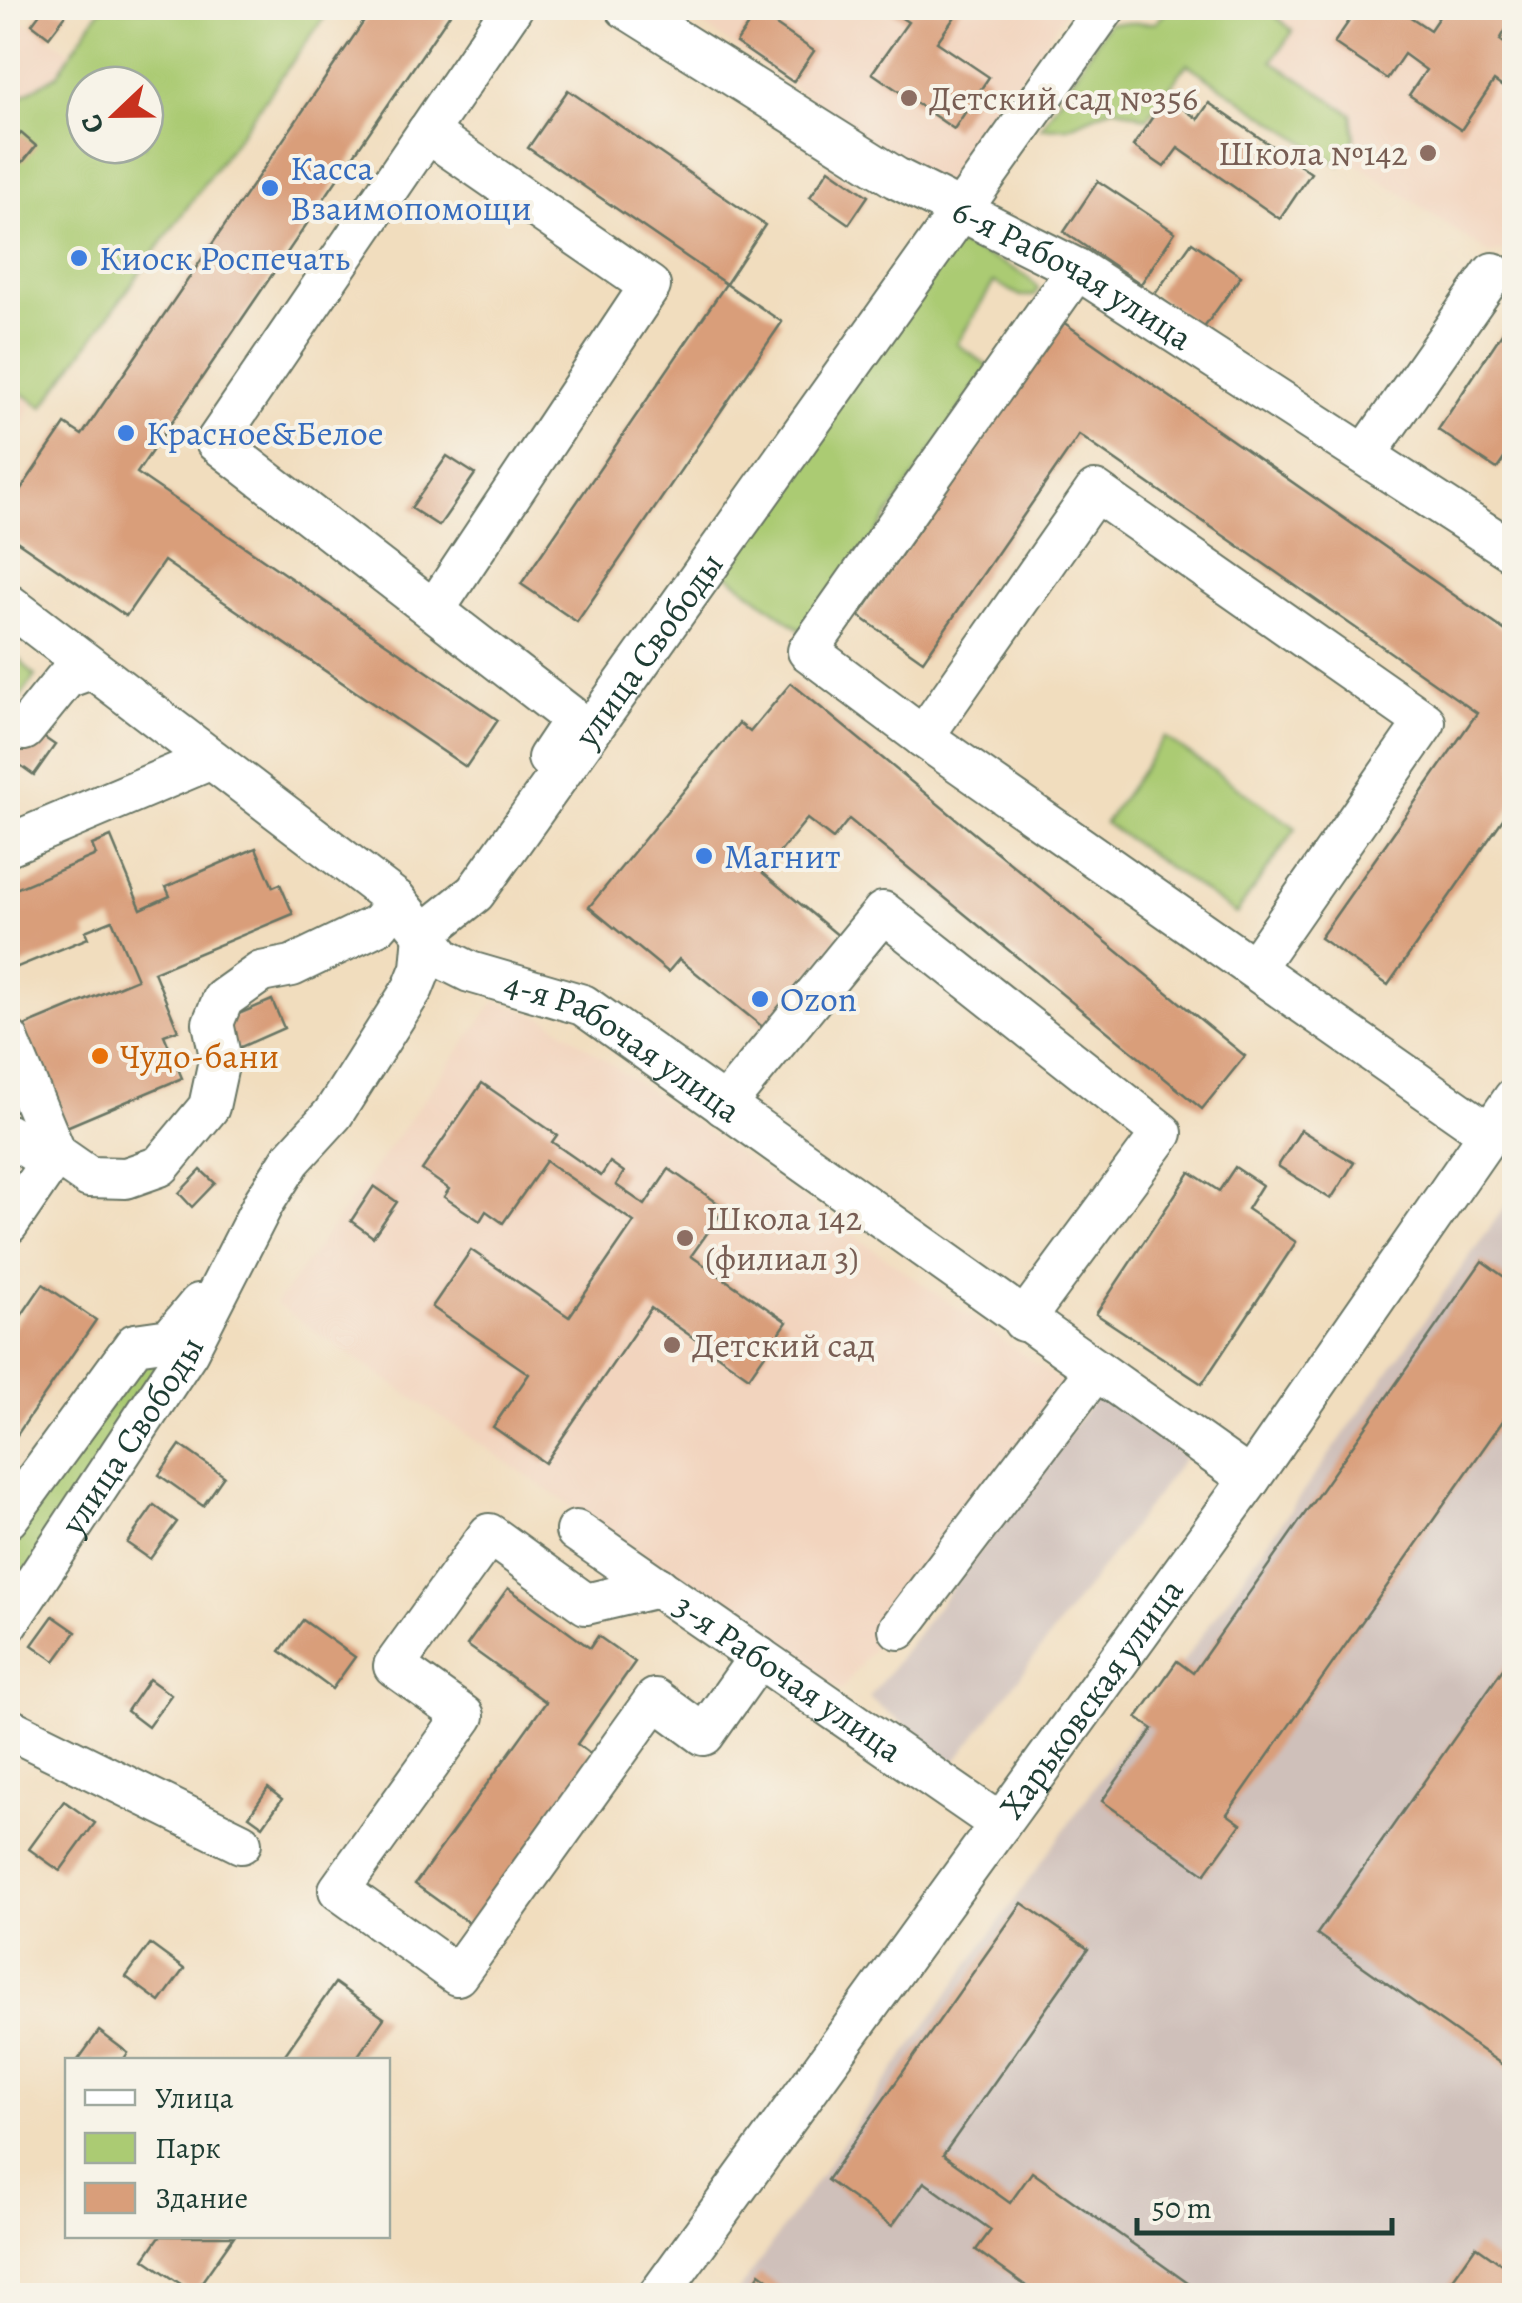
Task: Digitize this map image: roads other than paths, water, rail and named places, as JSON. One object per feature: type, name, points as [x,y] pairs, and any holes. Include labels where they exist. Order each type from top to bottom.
[{"type":"street","points":[[8,1135],[89,1176],[126,1178],[160,1166],[209,1107],[220,1056],[213,1023],[224,999],[262,972],[292,966],[379,924],[412,918],[457,889],[574,720],[216,442],[512,8]]},
{"type":"street","name":"6-я Рабочая улица","points":[[626,8],[956,211],[1077,269],[1366,454],[1508,536]]},
{"type":"street","name":"улица Свободы","points":[[8,1624],[188,1351],[215,1293],[291,1160],[333,1114],[414,988],[421,968],[412,918],[475,892],[1104,8]]},
{"type":"street","points":[[427,132],[650,286],[434,610]]},
{"type":"street","points":[[1077,269],[808,651],[923,737],[1490,1134]]},
{"type":"street","points":[[1366,454],[1493,273]]},
{"type":"street","points":[[923,737],[1094,491],[1425,722],[1254,968]]},
{"type":"street","name":"4-я Рабочая улица","points":[[8,604],[412,918],[444,958],[470,972],[583,1005],[1250,1478]]},
{"type":"street","points":[[24,730],[66,678],[90,669]]},
{"type":"street","points":[[8,845],[209,760]]},
{"type":"street","points":[[724,1106],[883,912],[1162,1133],[1024,1321]]},
{"type":"street","points":[[8,1039],[53,1158]]},
{"type":"street","name":"Харьковская улица","points":[[658,2296],[1250,1478],[1514,1098]]},
{"type":"street","points":[[8,1224],[53,1158]]},
{"type":"street","name":"улица Свободы","points":[[8,1518],[135,1344],[170,1340],[191,1309],[215,1293]]},
{"type":"street","points":[[900,1629],[1095,1371]]},
{"type":"street","name":"3-я Рабочая улица","points":[[576,1530],[1000,1824]]},
{"type":"street","points":[[658,1587],[586,1604],[489,1534],[394,1666],[464,1716],[339,1890],[457,1975],[655,1699],[704,1735],[759,1658]]},
{"type":"street","points":[[8,1728],[241,1843]]},
{"type":"place","name":"Детский сад №356","points":[[909,98]]},
{"type":"place","name":"Школа №142","points":[[1428,153]]},
{"type":"place","name":"Касса Взаимопомощи","points":[[270,188]]},
{"type":"place","name":"Киоск Роспечать","points":[[79,258]]},
{"type":"place","name":"Красное&Белое","points":[[126,433]]},
{"type":"place","name":"Магнит","points":[[704,856]]},
{"type":"place","name":"Ozon","points":[[760,999]]},
{"type":"place","name":"Чудо-бани","points":[[100,1056]]},
{"type":"place","name":"Школа 142 (филиал 3)","points":[[685,1238]]},
{"type":"place","name":"Детский сад","points":[[672,1345]]}]
